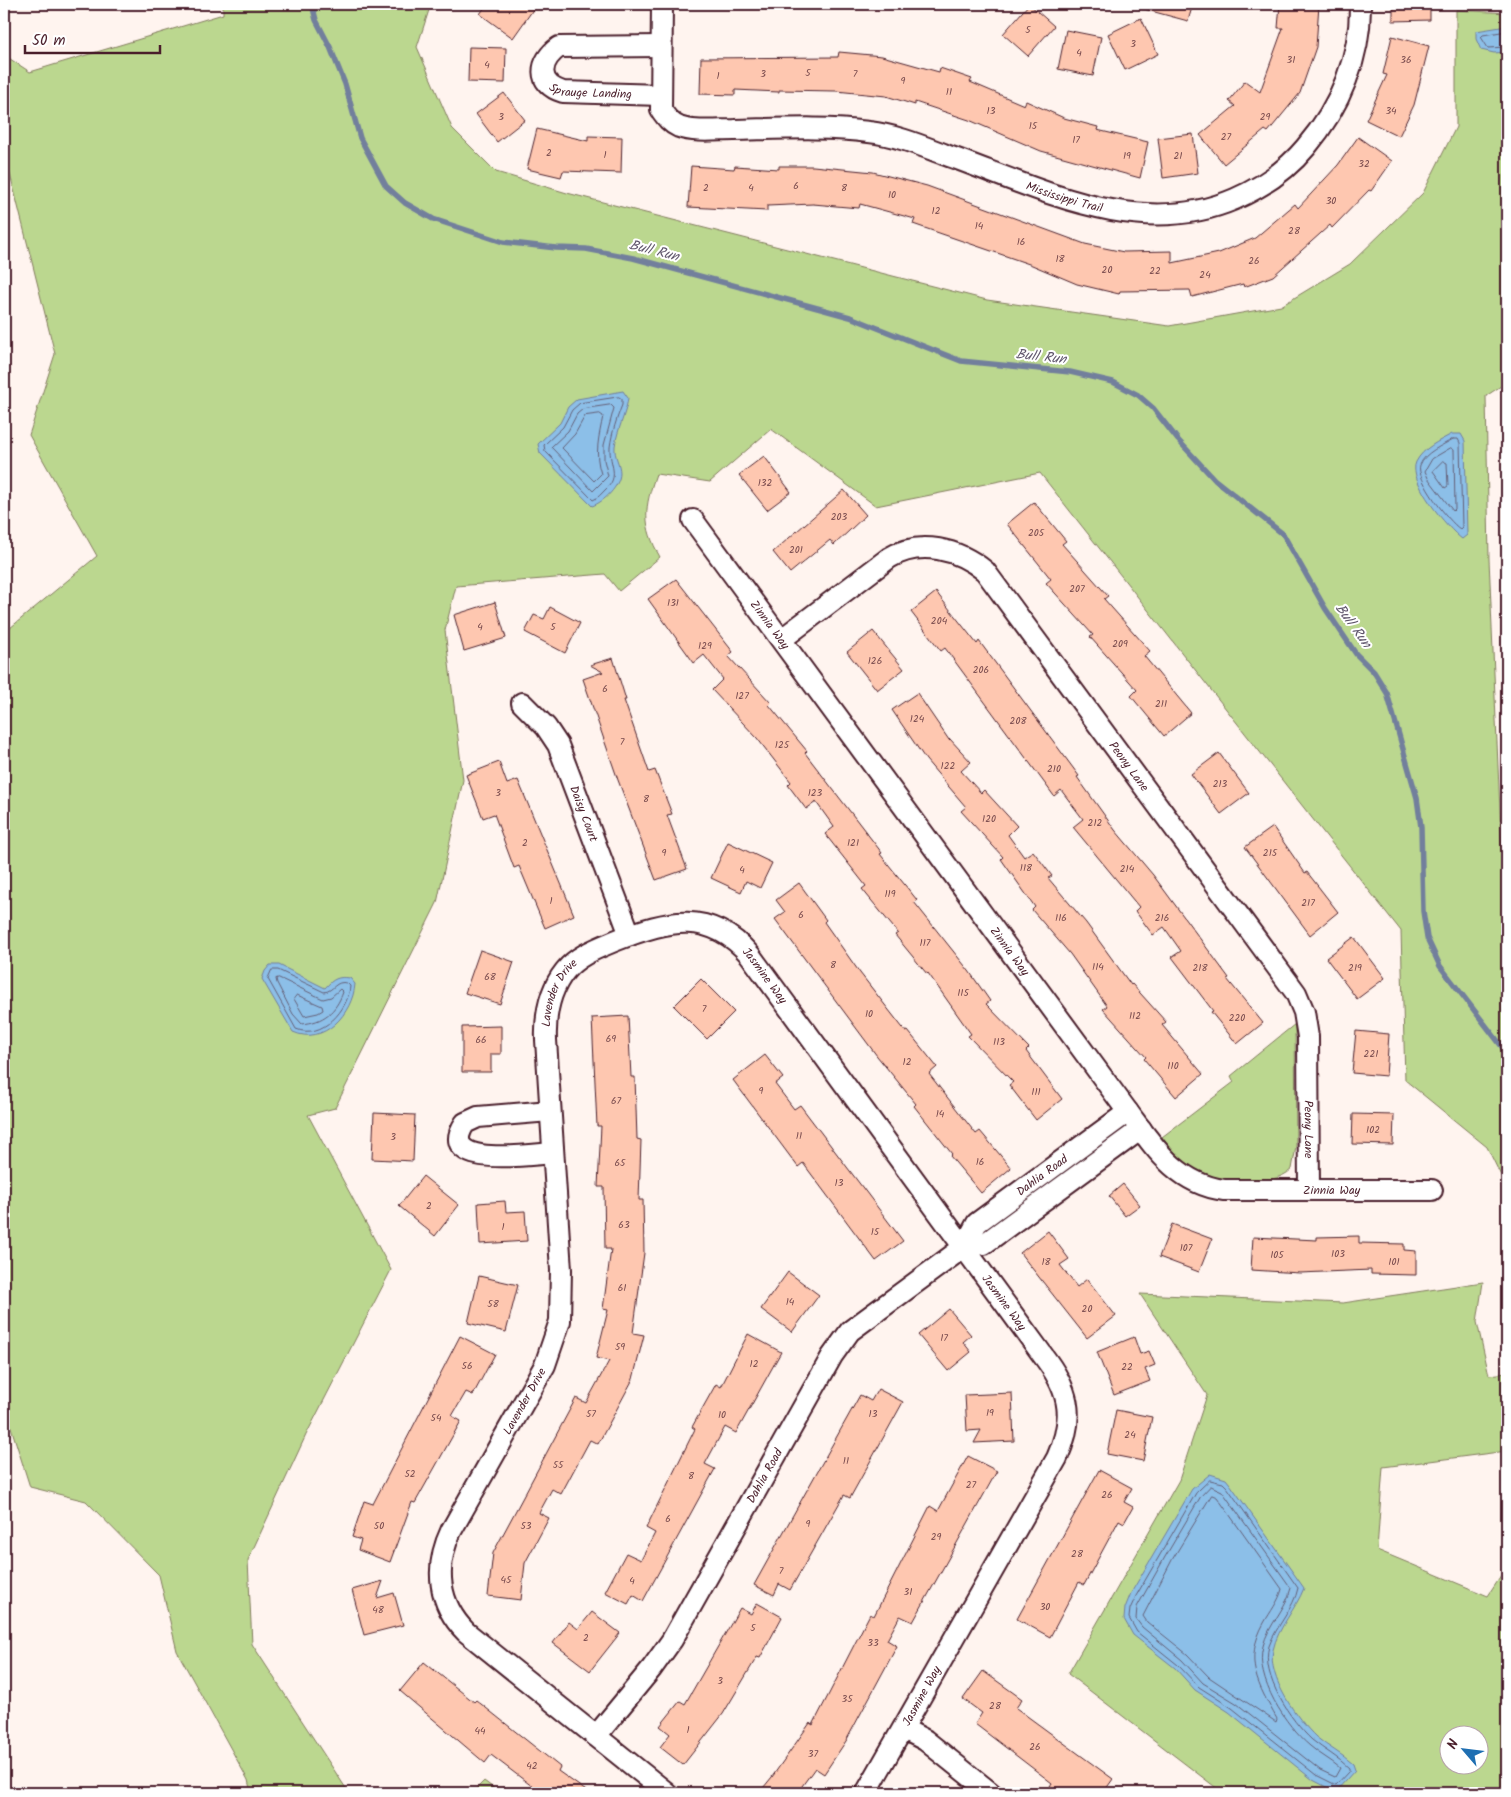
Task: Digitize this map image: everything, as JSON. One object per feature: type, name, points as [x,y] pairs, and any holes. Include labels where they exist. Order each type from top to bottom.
[{"type":"street","points":[[662,4],[662,102]]},
{"type":"street","name":"Mississippi Trail","points":[[662,102],[668,120],[680,127],[693,129],[838,129],[877,133],[918,145],[1086,204],[1137,215],[1184,214],[1223,204],[1262,185],[1290,164],[1311,142],[1333,108],[1349,74],[1359,35],[1360,4]]},
{"type":"street","name":"Sprauge Landing","points":[[661,46],[559,47],[547,60],[543,67],[543,75],[547,84],[553,89],[563,92],[662,102]]},
{"type":"street","name":"Zinnia Way","points":[[694,520],[1140,1129],[1168,1163],[1182,1175],[1197,1183],[1215,1189],[1432,1190]]},
{"type":"street","name":"Peony Lane","points":[[782,638],[889,558],[900,552],[920,548],[949,550],[968,559],[985,571],[1296,993],[1304,1012],[1308,1037],[1309,1190]]},
{"type":"street","name":"Daisy Court","points":[[522,703],[546,727],[558,745],[630,935]]},
{"type":"street","name":"Jasmine Way","points":[[630,935],[658,926],[682,922],[711,927],[737,941],[1056,1373],[1064,1390],[1068,1408],[1066,1430],[1063,1444],[1051,1470],[866,1793]]},
{"type":"street","name":"Lavender Drive","points":[[630,935],[586,954],[565,972],[554,988],[548,1006],[546,1023],[562,1287],[561,1311],[557,1331],[545,1365],[451,1531],[442,1553],[440,1576],[445,1600],[461,1627],[667,1793]]},
{"type":"street","points":[[550,1111],[478,1117],[465,1123],[460,1136],[462,1145],[469,1152],[477,1156],[553,1153]]},
{"type":"street","name":"Dahlia Road","points":[[596,1736],[652,1668],[672,1640],[843,1338],[856,1325],[964,1247],[977,1223],[1128,1112]]},
{"type":"street","name":"Dahlia Road","points":[[964,1247],[984,1244],[1140,1129]]},
{"type":"street","points":[[904,1729],[925,1740],[991,1793]]},
{"type":"green space","points":[[223,4],[431,4],[417,47],[452,128],[496,172],[567,193],[987,300],[1169,326],[1281,306],[1350,264],[1423,193],[1456,127],[1456,10],[1507,13],[1507,382],[1486,396],[1489,559],[1505,926],[1507,926],[1507,1188],[1487,1147],[1405,1080],[1401,931],[1040,473],[876,506],[771,429],[710,482],[656,474],[649,497],[647,516],[650,535],[660,557],[619,591],[605,574],[456,586],[445,630],[463,780],[437,903],[335,1108],[308,1115],[391,1270],[306,1435],[248,1560],[252,1644],[349,1793],[251,1793],[248,1780],[177,1651],[159,1575],[86,1501],[30,1487],[4,1405],[4,633],[97,556],[29,435],[55,354],[4,150],[4,55],[30,72],[223,14]]},
{"type":"green space","points":[[1295,1024],[1296,1147],[1292,1169],[1282,1176],[1270,1180],[1239,1181],[1208,1175],[1195,1170],[1182,1161],[1162,1137],[1234,1082],[1231,1076]]},
{"type":"green space","points":[[1483,1282],[1477,1322],[1489,1375],[1507,1373],[1507,1451],[1383,1467],[1377,1550],[1488,1596],[1507,1567],[1507,1793],[1223,1793],[1068,1674],[1179,1480],[1207,1395],[1140,1294],[1343,1303]]},
{"type":"green space","points":[[484,1781],[500,1793],[472,1793]]},
{"type":"water","points":[[1507,26],[1507,52],[1494,53],[1481,50],[1476,39],[1476,31]]},
{"type":"water","points":[[623,391],[628,398],[615,446],[620,469],[619,478],[610,493],[592,506],[540,453],[538,444],[560,423],[568,407],[577,399]]},
{"type":"water","points":[[1452,434],[1461,434],[1465,441],[1467,535],[1462,539],[1430,504],[1417,480],[1415,470],[1416,462],[1423,453],[1432,445]]},
{"type":"water","points":[[270,965],[279,965],[325,988],[336,979],[342,977],[350,978],[355,984],[353,995],[343,1016],[326,1031],[304,1035],[293,1032],[262,979]]},
{"type":"water","points":[[1210,1474],[1226,1479],[1304,1588],[1275,1642],[1272,1661],[1279,1685],[1300,1720],[1316,1737],[1353,1764],[1355,1770],[1337,1790],[1334,1791],[1313,1780],[1229,1712],[1195,1690],[1175,1668],[1133,1635],[1124,1619],[1125,1608],[1131,1593],[1192,1489]]},
{"type":"building","points":[[487,4],[537,4],[513,38],[480,14]]},
{"type":"building","points":[[1029,4],[1054,26],[1028,56],[1003,34]]},
{"type":"building","points":[[1141,4],[1193,4],[1188,21],[1140,8]]},
{"type":"building","points":[[1280,4],[1319,4],[1316,47],[1300,93],[1268,132],[1265,130],[1224,164],[1200,135],[1235,106],[1229,101],[1245,81],[1260,92],[1283,28],[1278,28]]},
{"type":"building","points":[[1393,4],[1430,4],[1430,20],[1393,21]]},
{"type":"building","points":[[1141,18],[1158,54],[1125,70],[1108,34]]},
{"type":"building","points":[[1066,30],[1101,37],[1093,76],[1058,69]]},
{"type":"building","points":[[1392,36],[1429,46],[1414,105],[1399,136],[1366,120],[1387,75],[1383,74]]},
{"type":"building","points":[[469,47],[506,48],[505,83],[468,82]]},
{"type":"building","points":[[839,52],[882,56],[939,72],[940,68],[972,79],[970,82],[1024,105],[1026,101],[1064,118],[1098,127],[1097,130],[1148,142],[1140,178],[1041,151],[969,120],[915,102],[915,105],[886,96],[836,91],[779,90],[779,92],[735,90],[735,95],[700,94],[701,58],[838,57]]},
{"type":"building","points":[[504,93],[525,120],[497,142],[476,114]]},
{"type":"building","points":[[537,129],[588,141],[588,136],[622,137],[621,173],[563,171],[561,177],[527,169]]},
{"type":"building","points":[[1193,134],[1198,173],[1163,178],[1158,138]]},
{"type":"building","points":[[1358,137],[1392,161],[1371,191],[1369,190],[1332,228],[1330,225],[1273,276],[1244,287],[1243,284],[1192,297],[1190,290],[1120,291],[1119,294],[1077,284],[1032,265],[913,224],[915,219],[860,204],[859,208],[813,204],[767,206],[767,211],[688,207],[691,166],[734,169],[735,166],[779,169],[779,166],[813,166],[873,172],[927,186],[1085,244],[1124,252],[1172,251],[1172,263],[1219,253],[1255,238],[1295,204],[1298,208],[1338,165]]},
{"type":"building","points":[[764,456],[791,492],[767,510],[739,475]]},
{"type":"building","points":[[844,490],[866,515],[834,545],[830,540],[790,573],[773,552]]},
{"type":"building","points":[[1034,502],[1066,541],[1062,544],[1108,596],[1104,599],[1150,651],[1144,656],[1191,713],[1164,736],[1131,696],[1137,690],[1090,637],[1093,635],[1046,583],[1051,579],[1007,524]]},
{"type":"building","points":[[676,579],[733,652],[728,656],[771,703],[769,705],[807,751],[805,753],[882,853],[880,854],[917,900],[914,902],[969,971],[990,1001],[986,1004],[1029,1048],[1026,1051],[1062,1099],[1036,1120],[1009,1085],[1013,1082],[968,1036],[971,1034],[928,973],[895,935],[898,933],[862,889],[866,886],[825,834],[834,827],[816,802],[806,809],[788,785],[791,782],[757,738],[712,690],[723,679],[704,655],[694,663],[648,599]]},
{"type":"building","points":[[936,592],[977,644],[979,641],[1079,776],[1077,777],[1115,830],[1153,875],[1229,978],[1227,979],[1263,1023],[1237,1044],[1211,1012],[1213,1011],[1172,957],[1181,951],[1164,927],[1153,935],[1135,911],[1139,907],[1073,827],[1083,819],[1061,790],[1054,796],[945,648],[941,651],[911,612]]},
{"type":"building","points":[[495,602],[506,638],[464,651],[454,615]]},
{"type":"building","points":[[550,607],[580,623],[565,653],[525,632],[534,615],[544,619]]},
{"type":"building","points":[[873,631],[904,669],[877,690],[847,652]]},
{"type":"building","points":[[613,658],[626,700],[624,700],[649,772],[655,770],[672,814],[667,815],[687,869],[656,880],[618,780],[583,679],[603,672],[590,665]]},
{"type":"building","points":[[917,693],[949,740],[971,762],[961,771],[981,793],[984,790],[1017,826],[1008,835],[1024,857],[1033,851],[1052,876],[1048,878],[1086,923],[1131,985],[1166,1022],[1162,1025],[1203,1074],[1176,1097],[1144,1059],[1146,1057],[1103,1009],[1107,1006],[1070,954],[1032,910],[1035,907],[1001,859],[1003,857],[961,811],[966,807],[926,760],[892,710]]},
{"type":"building","points":[[1219,753],[1249,793],[1221,814],[1191,774]]},
{"type":"building","points":[[499,762],[507,784],[518,780],[574,915],[545,928],[519,866],[514,868],[494,814],[483,818],[466,775]]},
{"type":"building","points":[[1273,827],[1305,873],[1307,872],[1338,912],[1310,935],[1245,847]]},
{"type":"building","points":[[728,842],[772,863],[760,888],[746,881],[741,892],[711,878]]},
{"type":"building","points":[[799,883],[826,920],[824,922],[860,973],[906,1032],[908,1031],[937,1067],[929,1074],[976,1134],[980,1131],[1011,1168],[981,1193],[950,1156],[952,1154],[914,1106],[916,1104],[877,1056],[775,919],[785,912],[776,900]]},
{"type":"building","points":[[1354,937],[1385,978],[1357,999],[1326,958]]},
{"type":"building","points":[[480,950],[514,962],[500,1004],[465,993]]},
{"type":"building","points":[[701,979],[734,1012],[707,1039],[674,1006]]},
{"type":"building","points":[[628,1016],[631,1077],[635,1077],[637,1139],[641,1140],[639,1200],[643,1200],[644,1253],[633,1333],[644,1335],[633,1379],[598,1444],[590,1440],[561,1494],[552,1489],[539,1513],[549,1518],[525,1563],[521,1600],[488,1596],[493,1553],[576,1398],[586,1403],[609,1361],[596,1358],[608,1310],[603,1309],[611,1249],[605,1249],[604,1187],[598,1187],[601,1126],[597,1126],[592,1018]]},
{"type":"building","points":[[501,1026],[501,1054],[491,1054],[491,1072],[462,1072],[462,1027]]},
{"type":"building","points":[[1356,1031],[1389,1034],[1386,1076],[1352,1073]]},
{"type":"building","points":[[765,1055],[783,1078],[775,1084],[794,1109],[800,1105],[903,1241],[876,1261],[803,1163],[798,1167],[733,1080]]},
{"type":"building","points":[[374,1113],[415,1115],[413,1161],[372,1159]]},
{"type":"building","points":[[1353,1114],[1394,1115],[1393,1145],[1352,1144]]},
{"type":"building","points":[[423,1176],[459,1205],[435,1236],[399,1206]]},
{"type":"building","points":[[1123,1184],[1140,1205],[1125,1216],[1109,1196]]},
{"type":"building","points":[[505,1201],[506,1212],[525,1211],[527,1241],[480,1244],[478,1203]]},
{"type":"building","points":[[1172,1224],[1212,1239],[1199,1272],[1159,1257]]},
{"type":"building","points":[[1048,1231],[1069,1259],[1060,1265],[1077,1287],[1087,1279],[1116,1316],[1087,1338],[1020,1253]]},
{"type":"building","points":[[1359,1236],[1359,1243],[1404,1244],[1404,1250],[1416,1251],[1416,1275],[1371,1274],[1371,1270],[1300,1273],[1251,1270],[1253,1237],[1317,1240],[1317,1237]]},
{"type":"building","points":[[788,1272],[819,1295],[792,1332],[761,1309]]},
{"type":"building","points":[[479,1276],[518,1285],[506,1332],[468,1323]]},
{"type":"building","points":[[949,1309],[971,1335],[963,1342],[971,1352],[948,1371],[918,1335]]},
{"type":"building","points":[[748,1334],[781,1352],[736,1433],[725,1427],[705,1464],[715,1469],[643,1601],[633,1595],[628,1604],[605,1592],[626,1553],[641,1560],[655,1533],[646,1528],[695,1429],[692,1427],[716,1384],[721,1387]]},
{"type":"building","points":[[460,1336],[495,1354],[473,1395],[466,1392],[452,1416],[461,1421],[415,1503],[412,1502],[390,1562],[358,1550],[361,1540],[352,1537],[364,1501],[373,1504]]},
{"type":"building","points":[[1134,1337],[1140,1354],[1149,1351],[1155,1365],[1145,1369],[1150,1381],[1114,1395],[1097,1352]]},
{"type":"building","points":[[878,1389],[903,1402],[850,1498],[844,1495],[790,1590],[779,1584],[774,1595],[754,1585],[860,1395],[871,1401]]},
{"type":"building","points":[[1012,1393],[1014,1441],[974,1443],[981,1430],[967,1431],[965,1395]]},
{"type":"building","points":[[1116,1410],[1152,1417],[1143,1461],[1107,1454]]},
{"type":"building","points":[[968,1456],[997,1471],[913,1622],[900,1616],[887,1640],[897,1646],[846,1741],[824,1774],[815,1768],[797,1793],[759,1793],[810,1723],[813,1725],[870,1614],[874,1616],[930,1506],[938,1511]]},
{"type":"building","points":[[1099,1470],[1132,1488],[1124,1502],[1133,1507],[1124,1523],[1119,1520],[1084,1585],[1079,1582],[1050,1637],[1017,1619]]},
{"type":"building","points":[[383,1581],[377,1598],[394,1593],[403,1625],[364,1635],[352,1590]]},
{"type":"building","points":[[757,1603],[782,1617],[760,1658],[757,1657],[723,1714],[683,1765],[660,1747],[670,1734],[660,1726],[680,1701],[685,1704],[740,1608],[751,1614]]},
{"type":"building","points":[[592,1612],[620,1633],[590,1671],[553,1643],[569,1622],[578,1629]]},
{"type":"building","points":[[424,1662],[474,1702],[476,1700],[560,1767],[558,1771],[589,1793],[541,1793],[491,1755],[485,1763],[400,1691]]},
{"type":"building","points":[[983,1671],[1022,1699],[1016,1708],[1113,1779],[1103,1793],[1061,1793],[1050,1786],[1052,1783],[975,1724],[982,1713],[963,1699]]},
{"type":"waterway","name":"Bull Run","points":[[312,4],[316,20],[330,47],[345,84],[360,138],[386,186],[405,203],[433,219],[503,242],[556,248],[586,249],[633,258],[850,317],[961,361],[1070,372],[1113,382],[1138,395],[1153,408],[1178,440],[1215,480],[1283,534],[1325,608],[1356,654],[1374,672],[1387,693],[1417,798],[1421,827],[1423,911],[1427,938],[1440,966],[1507,1053]]}]
